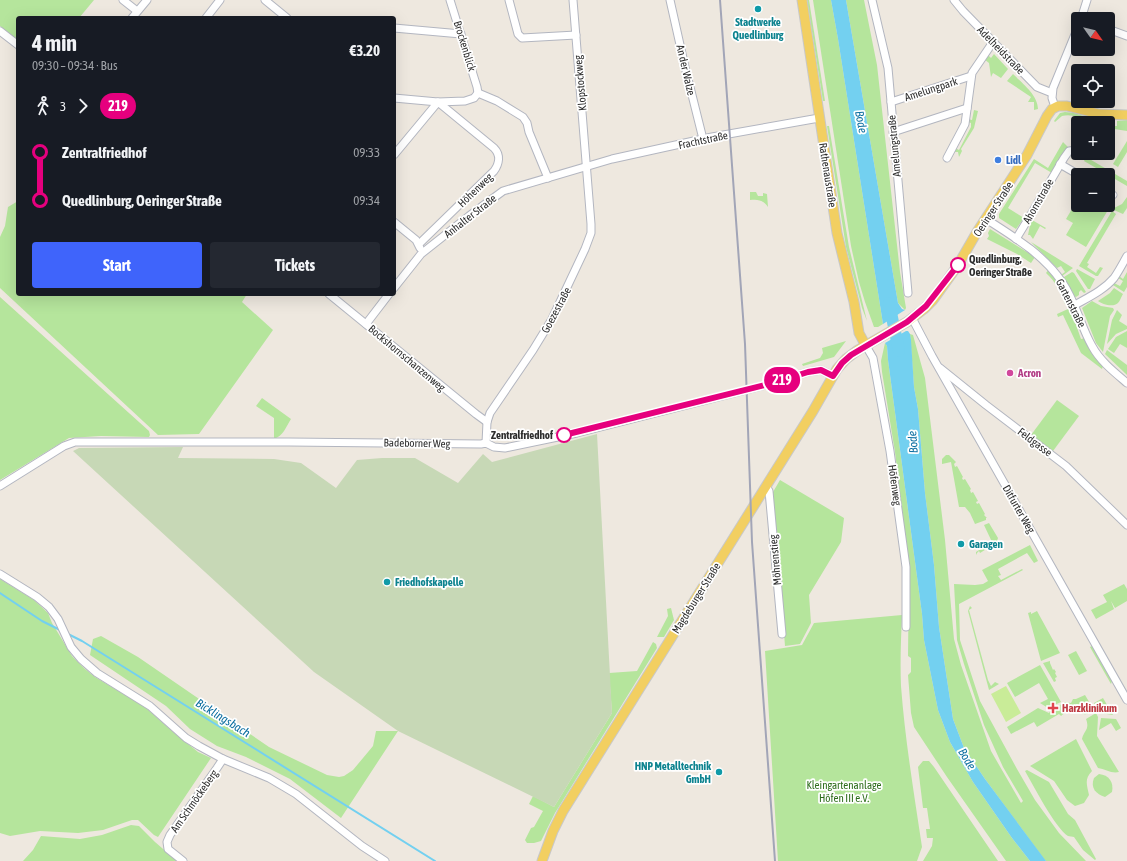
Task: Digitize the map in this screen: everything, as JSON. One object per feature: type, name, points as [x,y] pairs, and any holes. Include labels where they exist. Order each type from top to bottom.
[{"type":"main road","name":"Rathenaustraße","points":[[802,0],[819,118],[840,246],[854,302],[859,333],[866,346]]},
{"type":"main road","points":[[1055,107],[1067,106],[1099,114],[1127,115]]},
{"type":"main road","name":"Oeringer Straße","points":[[882,337],[909,320],[926,306],[936,295],[958,265],[1034,144],[1047,116],[1055,107]]},
{"type":"main road","name":"Magdeburger Straße","points":[[542,861],[550,836],[563,811],[766,486],[837,369],[847,358],[882,337]]},
{"type":"street","points":[[123,0],[137,11]]},
{"type":"street","points":[[133,16],[147,0]]},
{"type":"street","points":[[208,16],[220,0]]},
{"type":"street","points":[[265,0],[285,16]]},
{"type":"street","name":"Brockenblick","points":[[450,0],[478,93]]},
{"type":"street","points":[[508,0],[518,34],[522,38],[576,34]]},
{"type":"street","name":"Klopstockweg","points":[[574,0],[587,166]]},
{"type":"street","name":"An der Walze","points":[[670,0],[703,139]]},
{"type":"street","name":"Amelungstraße","points":[[872,0],[888,68],[908,293]]},
{"type":"street","name":"Adelheidstraße","points":[[954,0],[1037,87],[1052,93]]},
{"type":"street","points":[[1084,12],[1087,0]]},
{"type":"street","points":[[396,28],[461,34]]},
{"type":"street","points":[[0,31],[16,43]]},
{"type":"street","points":[[1115,32],[1127,36]]},
{"type":"street","name":"Amelungpark","points":[[947,158],[963,128],[973,70],[993,42]]},
{"type":"street","points":[[1055,107],[1052,93],[1071,45]]},
{"type":"street","name":"Amelungpark","points":[[891,102],[971,76]]},
{"type":"street","points":[[396,98],[438,102],[468,101],[475,97],[478,93],[497,101],[523,117],[527,123],[529,132],[548,178]]},
{"type":"street","points":[[396,153],[438,102]]},
{"type":"street","name":"Höhenweg","points":[[419,244],[492,174],[499,159],[498,152],[494,148],[438,102]]},
{"type":"street","points":[[893,132],[967,108]]},
{"type":"street","name":"Frachtstraße","points":[[587,166],[703,139],[819,118]]},
{"type":"street","name":"Ahornstraße","points":[[1016,238],[1060,164],[1069,151],[1071,151]]},
{"type":"street","points":[[1060,164],[1071,170]]},
{"type":"street","name":"Anhalter Straße","points":[[396,285],[421,254],[499,193],[507,189],[587,166]]},
{"type":"street","name":"Goezestraße","points":[[486,443],[487,422],[491,411],[534,350],[552,319],[590,237],[591,224],[587,166]]},
{"type":"street","name":"Gartenstraße","points":[[986,219],[1016,238],[1050,266],[1063,283],[1075,305],[1094,349],[1110,369],[1127,383]]},
{"type":"street","points":[[396,224],[419,244],[421,254]]},
{"type":"street","points":[[1075,305],[1106,286],[1114,277],[1127,256]]},
{"type":"street","name":"Bockshornschanzenweg","points":[[331,296],[434,381],[487,422]]},
{"type":"street","points":[[366,324],[387,296]]},
{"type":"street","name":"Ditfurter Weg","points":[[909,320],[937,365],[1127,700]]},
{"type":"street","name":"Höfenweg","points":[[866,346],[872,358],[890,451],[906,567],[906,627]]},
{"type":"street","name":"Feldgasse","points":[[937,365],[986,405],[1062,462],[1127,525]]},
{"type":"street","name":"Badeborner Weg","points":[[0,486],[64,446],[76,442],[486,443],[494,447],[505,448],[558,437],[768,384],[808,372],[821,370],[833,376]]},
{"type":"street","name":"Möhrenstieg","points":[[766,486],[770,495],[782,634]]},
{"type":"street","points":[[0,574],[44,603],[55,615],[66,637],[78,655],[97,673],[150,706],[194,743],[222,759],[269,778],[296,794],[356,842],[385,861]]},
{"type":"street","name":"Am Schmöckeberg","points":[[183,861],[168,849],[167,842],[170,835],[222,759]]},
{"type":"green space","points":[[0,0],[94,0],[81,16],[16,16],[16,38],[0,26]]},
{"type":"green space","points":[[807,0],[809,0],[825,101],[823,101]]},
{"type":"green space","points":[[813,0],[831,0],[883,324],[878,327],[874,327],[865,302],[851,246]]},
{"type":"green space","points":[[846,0],[864,0],[877,65],[900,272],[906,308],[905,310],[898,303]]},
{"type":"green space","points":[[987,54],[991,58],[994,54],[1008,69],[1001,78],[993,73],[991,77],[989,63],[984,59]]},
{"type":"green space","points":[[1013,74],[1032,94],[1038,109],[1034,110],[1034,102],[1028,102],[1031,97],[1007,81]]},
{"type":"green space","points":[[974,110],[978,111],[974,128],[961,149],[962,151],[959,157],[958,152],[954,152],[955,148],[959,150],[971,127],[971,123],[968,122],[968,119],[972,120]]},
{"type":"green space","points":[[1060,113],[1074,113],[1084,116],[1065,115],[1055,122],[1054,121]]},
{"type":"green space","points":[[1127,120],[1127,131],[1115,129],[1117,121]]},
{"type":"green space","points":[[827,126],[829,126],[849,247],[867,321],[862,308],[846,247]]},
{"type":"green space","points":[[1127,141],[1127,152],[1118,167],[1113,164]]},
{"type":"green space","points":[[1063,142],[1068,147],[1052,173],[1035,163],[1008,208],[1024,218],[1016,229],[999,218],[999,214],[1034,159],[1048,168]]},
{"type":"green space","points":[[1091,160],[1105,168],[1096,168],[1084,161]]},
{"type":"green space","points":[[1115,174],[1127,181],[1127,186],[1115,179]]},
{"type":"green space","points":[[750,192],[756,192],[758,196],[763,196],[763,193],[767,194],[768,207],[760,200],[750,200]]},
{"type":"green space","points":[[1127,197],[1127,208],[1123,214],[1115,210],[1115,208],[1122,204]]},
{"type":"green space","points":[[16,202],[16,296],[246,296],[242,302],[273,330],[199,434],[158,435],[0,288],[0,237],[5,226],[8,207]]},
{"type":"green space","points":[[1071,211],[1071,212],[1107,212],[1086,247],[1066,235],[1073,223],[1066,219]]},
{"type":"green space","points":[[1111,212],[1113,212],[1116,214],[1087,263],[1089,264],[1087,267],[1096,273],[1100,267],[1103,268],[1098,276],[1079,266]]},
{"type":"green space","points":[[1032,220],[1046,228],[1045,229],[1040,226],[1033,239],[1030,235],[1028,235]]},
{"type":"green space","points":[[990,229],[1035,257],[1031,263],[987,239]]},
{"type":"green space","points":[[1031,242],[1073,268],[1062,276],[1061,275],[1065,272],[1061,266],[1057,268]]},
{"type":"green space","points":[[1049,269],[1069,300],[1065,304],[1062,295],[1046,273]]},
{"type":"green space","points":[[1077,269],[1095,279],[1090,289],[1088,289],[1076,271]]},
{"type":"green space","points":[[1072,272],[1086,292],[1084,293],[1081,290],[1079,295],[1076,297],[1064,279],[1064,277]]},
{"type":"green space","points":[[1127,272],[1127,287],[1124,292],[1113,285],[1114,283],[1120,286],[1123,281],[1118,278],[1119,276],[1123,279]]},
{"type":"green space","points":[[1114,288],[1123,294],[1118,303],[1111,305],[1098,301],[1110,293]]},
{"type":"green space","points":[[0,297],[149,431],[149,437],[101,436],[69,438],[0,480]]},
{"type":"green space","points":[[1092,301],[1101,306],[1113,308],[1114,310],[1110,316],[1103,352],[1096,343],[1082,308]]},
{"type":"green space","points":[[1068,309],[1073,310],[1078,322],[1075,322],[1081,339],[1085,338],[1103,366],[1102,369],[1081,353],[1063,315],[1058,317],[1057,314]]},
{"type":"green space","points":[[1117,310],[1122,315],[1119,321],[1127,326],[1127,329],[1116,334],[1107,344],[1112,320]]},
{"type":"green space","points":[[1127,331],[1127,348],[1120,344],[1114,353],[1108,349],[1116,337]]},
{"type":"green space","points":[[910,334],[913,335],[925,378],[945,540],[954,639],[961,665],[991,751],[1021,803],[1023,801],[1003,767],[984,725],[964,664],[957,640],[954,584],[983,584],[988,581],[982,570],[1030,545],[1038,561],[1034,563],[1027,553],[998,569],[1001,575],[998,576],[1001,580],[1022,569],[1023,570],[959,604],[960,640],[980,701],[1017,769],[1035,800],[1059,833],[1086,861],[1046,861],[1044,859],[964,748],[953,719],[939,627],[918,409],[914,387]]},
{"type":"green space","points":[[846,341],[834,357],[803,366],[802,364],[820,358],[823,353],[822,348]]},
{"type":"green space","points":[[885,343],[887,346],[922,614],[924,640],[938,710],[950,742],[973,782],[1030,861],[1006,861],[914,727],[911,713],[908,675],[911,672],[911,658],[908,656],[909,567],[895,452],[882,372],[881,361]]},
{"type":"green space","points":[[1107,350],[1127,365],[1127,375],[1105,354]]},
{"type":"green space","points":[[262,398],[291,419],[282,433],[274,439],[274,418],[256,406]]},
{"type":"green space","points":[[1057,400],[1079,416],[1053,451],[1031,435]]},
{"type":"green space","name":"Zentralfriedhof","points":[[597,434],[612,713],[554,807],[398,731],[314,672],[73,451],[79,448],[183,447],[178,458],[274,459],[301,463],[336,488],[357,460],[415,458],[458,483],[483,454],[492,462]]},
{"type":"green space","points":[[946,455],[949,455],[956,462],[954,464],[955,467],[957,466],[963,480],[965,479],[971,489],[971,493],[973,492],[978,501],[976,502],[977,504],[979,503],[985,514],[984,515],[987,518],[986,520],[975,524],[970,513],[965,507],[959,507],[951,462],[942,464],[942,459]]},
{"type":"green space","points":[[780,480],[844,518],[841,542],[809,595],[811,623],[800,644],[785,646],[773,492]]},
{"type":"green space","points":[[989,523],[998,538],[996,544],[995,543],[992,544],[992,546],[988,546],[988,548],[980,553],[979,551],[976,555],[976,552],[992,542],[984,525]]},
{"type":"green space","points":[[0,579],[34,600],[48,613],[52,623],[72,656],[85,669],[95,677],[145,707],[198,752],[211,758],[158,837],[138,820],[132,820],[103,830],[78,833],[40,831],[10,836],[0,833]]},
{"type":"green space","points":[[1124,584],[1127,589],[1127,601],[1115,608],[1111,601],[1114,609],[1096,619],[1091,610],[1107,602],[1103,595]]},
{"type":"green space","points":[[970,606],[972,608],[969,610],[988,680],[991,686],[995,682],[999,684],[989,690],[968,611]]},
{"type":"green space","points":[[671,608],[674,620],[664,637],[657,637],[668,616],[667,609]]},
{"type":"green space","points":[[1037,611],[1060,653],[1041,661],[1028,613],[1031,612],[1031,614]]},
{"type":"green space","name":"Kleingartenanlage Höfen III e.V.","points":[[902,615],[901,686],[910,766],[922,847],[917,861],[778,861],[765,651],[802,645],[814,623]]},
{"type":"green space","points":[[101,636],[138,657],[269,747],[327,775],[339,777],[344,776],[353,770],[373,746],[376,731],[398,731],[341,818],[290,779],[246,757],[217,746],[190,729],[166,706],[90,655],[93,639]]},
{"type":"green space","points":[[653,642],[656,644],[657,648],[555,813],[541,841],[527,843],[525,840],[531,828],[534,827],[543,811],[529,804],[533,796],[554,807],[612,713],[609,673],[637,671]]},
{"type":"green space","points":[[1092,646],[1112,681],[1111,684],[1090,647]]},
{"type":"green space","points":[[1076,651],[1087,671],[1079,675],[1068,655]]},
{"type":"green space","points":[[1050,661],[1057,677],[1055,678],[1056,681],[1054,682],[1043,663]]},
{"type":"green space","points":[[1040,665],[1061,702],[1048,708],[1040,703],[1048,699],[1039,683],[1015,697],[1007,683]]},
{"type":"green space","points":[[1006,686],[1021,713],[1006,722],[991,694]]},
{"type":"green space","points":[[1085,695],[1094,710],[1090,713],[1084,714],[1074,709],[1069,709],[1061,716],[1059,714],[1037,727],[1034,722],[1011,734],[1007,727],[1038,708],[1049,713],[1051,710],[1065,702],[1071,703],[1073,699]]},
{"type":"green space","points":[[1103,698],[1113,715],[1100,713],[1094,703]]},
{"type":"green space","points":[[1096,713],[1098,717],[1097,736],[1119,772],[1111,772],[1098,768],[1082,739],[1087,728],[1086,719]]},
{"type":"green space","points":[[1101,718],[1116,719],[1121,728],[1116,731],[1111,723],[1099,730]]},
{"type":"green space","points":[[1076,739],[1092,771],[1087,779],[1089,795],[1084,803],[1075,806],[1067,800],[1054,781],[1030,766]]},
{"type":"green space","points":[[923,761],[929,761],[934,767],[998,861],[923,861],[932,846],[933,838],[927,838],[926,829],[930,829],[927,808],[923,808],[918,767]]},
{"type":"green space","points":[[1027,770],[1049,782],[1068,814],[1075,820],[1096,859],[1095,860],[1083,850],[1074,837],[1068,836],[1057,825],[1025,771]]},
{"type":"green space","points":[[1099,774],[1108,777],[1112,785],[1112,792],[1105,797],[1093,788],[1094,778]]},
{"type":"green space","points":[[131,825],[139,826],[177,861],[23,861],[33,850],[41,836],[80,839],[102,835]]},
{"type":"water","points":[[831,0],[846,0],[898,303],[902,309],[905,310],[883,324],[838,39]]},
{"type":"water","points":[[906,331],[910,334],[911,340],[914,387],[918,409],[939,627],[953,719],[964,748],[985,779],[1046,861],[1030,861],[1012,838],[973,782],[950,742],[938,710],[924,640],[922,614],[887,346],[885,343]]},
{"type":"waterway","name":"Bode","points":[[889,303],[899,351]]},
{"type":"waterway","name":"Bicklingsbach","points":[[0,593],[42,621],[60,630]]},
{"type":"waterway","name":"Bicklingsbach","points":[[68,634],[82,641],[435,861]]},
{"type":"railway","points":[[720,0],[745,344],[752,542],[775,861]]},
{"type":"bus line","name":"219","points":[[564,435],[773,383],[808,372],[821,370],[833,376],[842,363],[851,355],[907,322],[920,312],[936,295],[958,265]]},
{"type":"place","name":"Stadtwerke Quedlinburg","points":[[758,9]]},
{"type":"place","name":"Lidl","points":[[998,160]]},
{"type":"place","name":"Quedlinburg, Oeringer Straße","points":[[958,265]]},
{"type":"place","name":"Acron","points":[[1010,373]]},
{"type":"place","name":"Zentralfriedhof","points":[[564,435]]},
{"type":"place","name":"Garagen","points":[[961,544]]},
{"type":"place","name":"Friedhofskapelle","points":[[387,582]]},
{"type":"place","name":"Harzklinikum","points":[[1053,708]]},
{"type":"place","name":"HNP Metalltechnik GmbH","points":[[719,772]]}]
